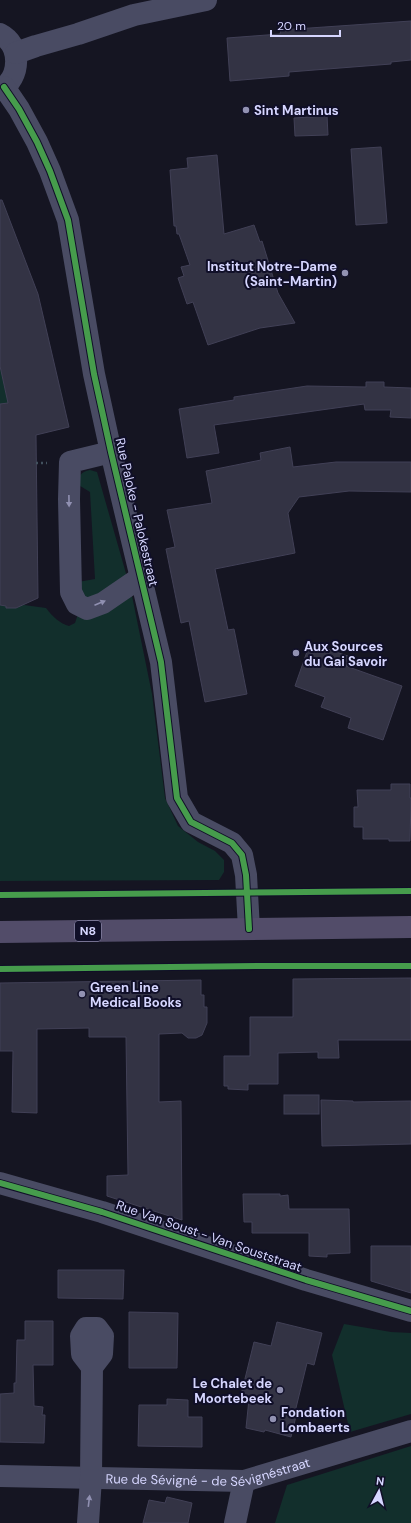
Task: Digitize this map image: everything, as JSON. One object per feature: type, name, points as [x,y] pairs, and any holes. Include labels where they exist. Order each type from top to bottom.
[{"type":"main road","name":"N8","points":[[0,932],[411,927]]},
{"type":"street","points":[[78,34],[90,16],[108,8],[134,0]]},
{"type":"street","points":[[0,34],[11,43],[16,53],[134,15],[206,0]]},
{"type":"street","name":"Rue Paloke - Palokestraat","points":[[16,53],[16,66],[13,78],[2,88],[19,109],[38,142],[68,220],[94,374],[161,662],[177,798],[191,822],[232,843],[242,855],[246,875],[249,929]]},
{"type":"street","points":[[111,452],[70,462],[69,499],[71,592],[77,604],[86,608],[103,603],[140,577]]},
{"type":"street","name":"Rue Van Soust - Van Souststraat","points":[[0,1183],[102,1212],[298,1278],[411,1311]]},
{"type":"street","points":[[88,1523],[91,1478],[92,1367]]},
{"type":"street","name":"Rue de Sévigné - de Sévignéstraat","points":[[0,1476],[244,1481],[411,1431]]},
{"type":"street","points":[[235,1523],[244,1481]]},
{"type":"green space","points":[[0,366],[8,403],[0,404]]},
{"type":"green space","points":[[90,470],[97,472],[127,577],[98,597],[82,597],[78,582],[95,579],[90,492],[77,484],[81,474]]},
{"type":"green space","points":[[131,591],[152,694],[165,798],[178,826],[198,842],[215,851],[224,860],[224,872],[219,880],[0,881],[0,605],[6,606],[6,608],[18,608],[18,606],[24,605],[46,608],[56,619],[69,626],[75,623],[78,614]]},
{"type":"green space","points":[[344,1324],[391,1332],[411,1333],[411,1414],[350,1432],[332,1355]]},
{"type":"green space","points":[[411,1446],[411,1523],[275,1523],[287,1485]]},
{"type":"building","points":[[411,21],[411,60],[391,62],[391,64],[289,72],[289,76],[230,81],[227,38],[280,34],[281,30]]},
{"type":"building","points":[[327,116],[328,135],[295,136],[294,118]]},
{"type":"building","points":[[381,147],[387,223],[356,225],[351,149]]},
{"type":"building","points":[[217,155],[224,234],[254,225],[260,242],[262,241],[278,293],[295,323],[260,328],[208,345],[193,302],[187,304],[178,278],[184,276],[181,267],[190,265],[179,234],[177,234],[176,226],[174,226],[170,170],[188,168],[187,158]]},
{"type":"building","points":[[0,200],[2,200],[38,294],[69,427],[36,435],[38,598],[16,608],[6,608],[6,606],[0,605],[0,404],[8,403],[0,366]]},
{"type":"building","points":[[366,382],[384,382],[384,387],[411,388],[411,418],[390,417],[391,410],[365,410],[364,404],[214,425],[219,453],[187,458],[179,409],[234,400],[234,397],[307,386],[366,387]]},
{"type":"building","points":[[290,447],[293,467],[336,462],[411,462],[411,492],[349,491],[299,497],[288,513],[295,553],[215,569],[228,630],[234,629],[247,694],[205,702],[189,621],[181,623],[166,549],[175,547],[167,510],[212,503],[206,471],[261,460],[260,453]]},
{"type":"building","points":[[310,643],[368,663],[346,666],[402,686],[383,740],[348,728],[351,718],[321,707],[325,697],[295,686]]},
{"type":"building","points":[[391,784],[410,784],[410,841],[363,839],[363,827],[354,827],[354,807],[358,807],[357,790],[391,790]]},
{"type":"building","points":[[411,978],[411,1040],[338,1040],[339,1058],[318,1058],[318,1052],[278,1053],[278,1084],[248,1084],[248,1090],[228,1089],[228,1086],[224,1086],[224,1056],[250,1056],[250,1017],[293,1017],[293,979]]},
{"type":"building","points":[[201,980],[201,995],[204,995],[204,1007],[207,1007],[207,1023],[202,1035],[196,1038],[188,1038],[182,1033],[159,1034],[159,1102],[181,1101],[182,1220],[107,1196],[107,1176],[128,1175],[126,1037],[89,1037],[89,1028],[37,1029],[37,1113],[12,1112],[13,1051],[0,1051],[0,983]]},
{"type":"building","points":[[284,1095],[319,1095],[319,1114],[284,1114]]},
{"type":"building","points":[[321,1100],[353,1102],[411,1101],[411,1144],[322,1146]]},
{"type":"building","points":[[243,1194],[288,1195],[289,1209],[349,1209],[350,1253],[327,1254],[327,1257],[309,1256],[309,1233],[252,1233],[252,1222],[244,1222]]},
{"type":"building","points":[[371,1246],[411,1246],[411,1293],[371,1281]]},
{"type":"building","points":[[58,1270],[124,1270],[123,1299],[58,1298]]},
{"type":"building","points":[[129,1312],[178,1313],[177,1368],[129,1368]]},
{"type":"building","points":[[25,1321],[53,1321],[53,1365],[33,1365],[34,1406],[43,1407],[42,1415],[45,1415],[44,1443],[0,1442],[0,1394],[14,1393],[14,1383],[16,1383],[17,1340],[25,1340]]},
{"type":"building","name":"Le Chalet de Moortebeek","points":[[277,1322],[322,1333],[314,1365],[307,1363],[294,1416],[296,1416],[291,1437],[265,1430],[264,1432],[246,1428],[249,1399],[240,1399],[254,1342],[271,1346]]},
{"type":"building","points":[[167,1399],[188,1400],[188,1417],[202,1417],[202,1447],[138,1446],[139,1405],[167,1405]]},
{"type":"building","points":[[167,1497],[192,1503],[188,1523],[143,1523],[149,1500],[165,1503]]},
{"type":"cycle path","points":[[4,87],[19,109],[37,142],[50,171],[68,220],[94,374],[161,662],[177,798],[191,822],[232,843],[242,855],[246,875],[249,929]]},
{"type":"cycle path","points":[[0,895],[411,891]]},
{"type":"cycle path","points":[[0,969],[411,966]]},
{"type":"cycle path","points":[[0,1183],[102,1212],[306,1280],[411,1311]]},
{"type":"place","name":"Sint Martinus","points":[[246,110]]},
{"type":"place","name":"Institut Notre-Dame (Saint-Martin)","points":[[345,273]]},
{"type":"place","name":"Aux Sources du Gai Savoir","points":[[296,653]]},
{"type":"place","name":"Green Line Medical Books","points":[[82,994]]},
{"type":"place","name":"Le Chalet de Moortebeek","points":[[280,1390]]},
{"type":"place","name":"Fondation Lombaerts","points":[[273,1419]]}]
